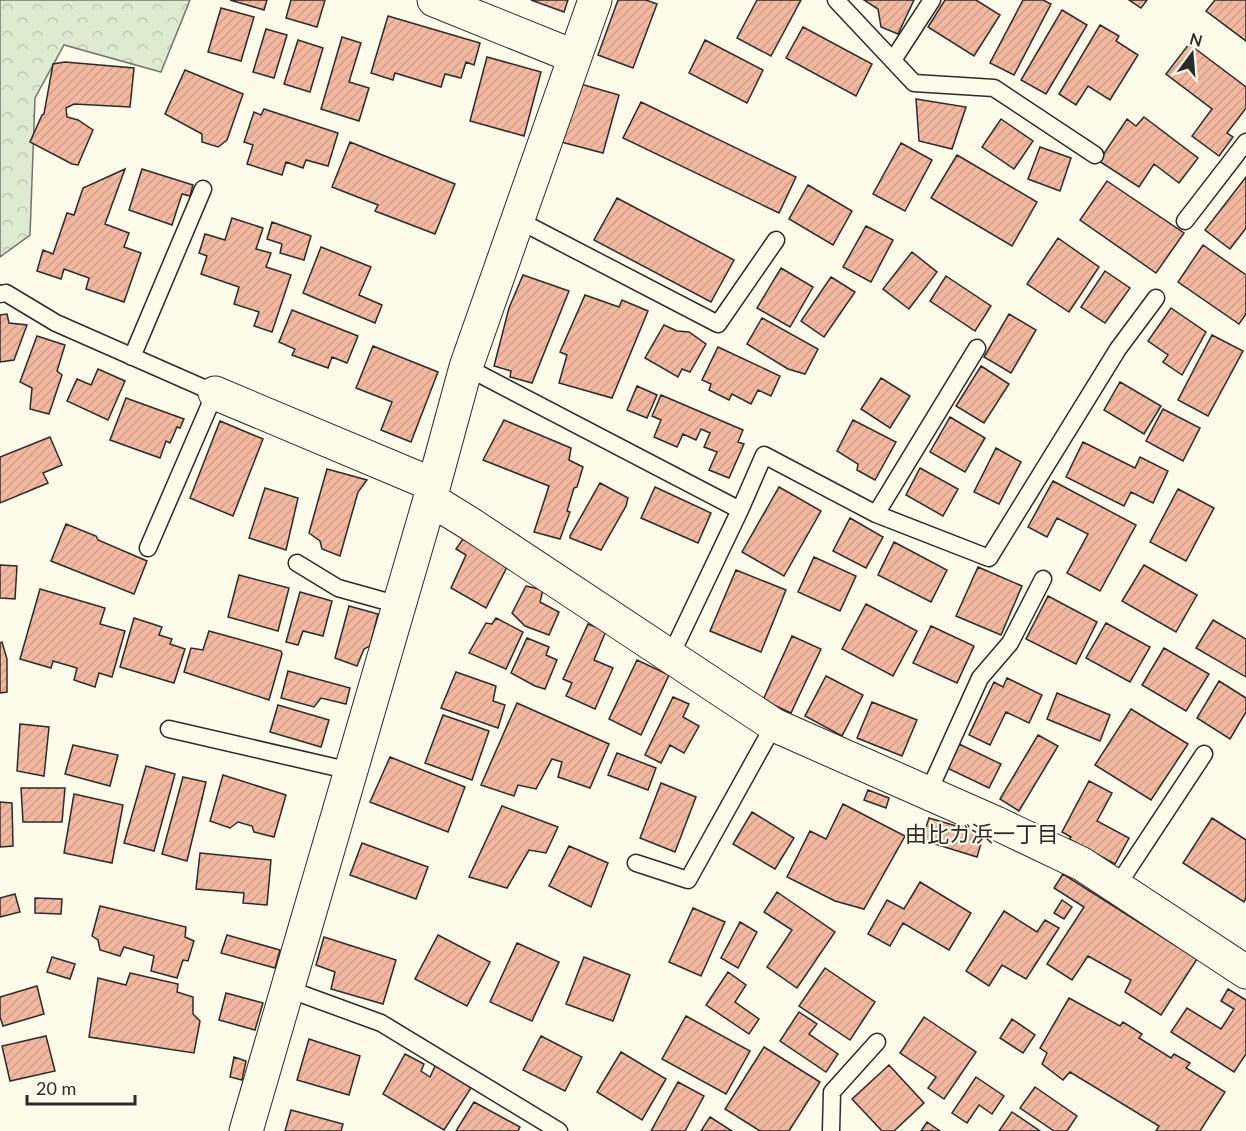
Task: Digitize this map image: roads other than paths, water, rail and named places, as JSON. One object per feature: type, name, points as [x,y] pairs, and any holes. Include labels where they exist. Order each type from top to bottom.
[{"type":"street","points":[[434,0],[573,56]]},
{"type":"street","points":[[246,1131],[432,492],[466,367],[594,0]]},
{"type":"street","points":[[215,393],[432,492],[472,525],[774,725],[1082,864],[1246,972]]},
{"type":"lane","points":[[836,0],[914,83],[994,88],[1095,155]]},
{"type":"lane","points":[[893,60],[932,0]]},
{"type":"lane","points":[[1185,221],[1246,142]]},
{"type":"lane","points":[[132,357],[203,189]]},
{"type":"lane","points":[[518,220],[718,324],[776,240]]},
{"type":"lane","points":[[0,294],[6,293],[56,323],[215,393],[148,548]]},
{"type":"lane","points":[[670,657],[764,455],[876,514],[989,558],[1118,349],[1156,298]]},
{"type":"lane","points":[[876,514],[977,348]]},
{"type":"lane","points":[[466,367],[740,510]]},
{"type":"lane","points":[[297,563],[338,588],[399,605]]},
{"type":"lane","points":[[928,793],[980,678],[1011,643],[1042,579]]},
{"type":"lane","points":[[636,863],[688,880],[774,725]]},
{"type":"lane","points":[[169,729],[351,771]]},
{"type":"lane","points":[[1117,886],[1204,754]]},
{"type":"lane","points":[[288,989],[381,1023],[559,1131]]},
{"type":"lane","points":[[831,1131],[832,1092],[877,1042]]},
{"type":"district","name":"由比ガ浜一丁目","points":[[982,833]]}]
